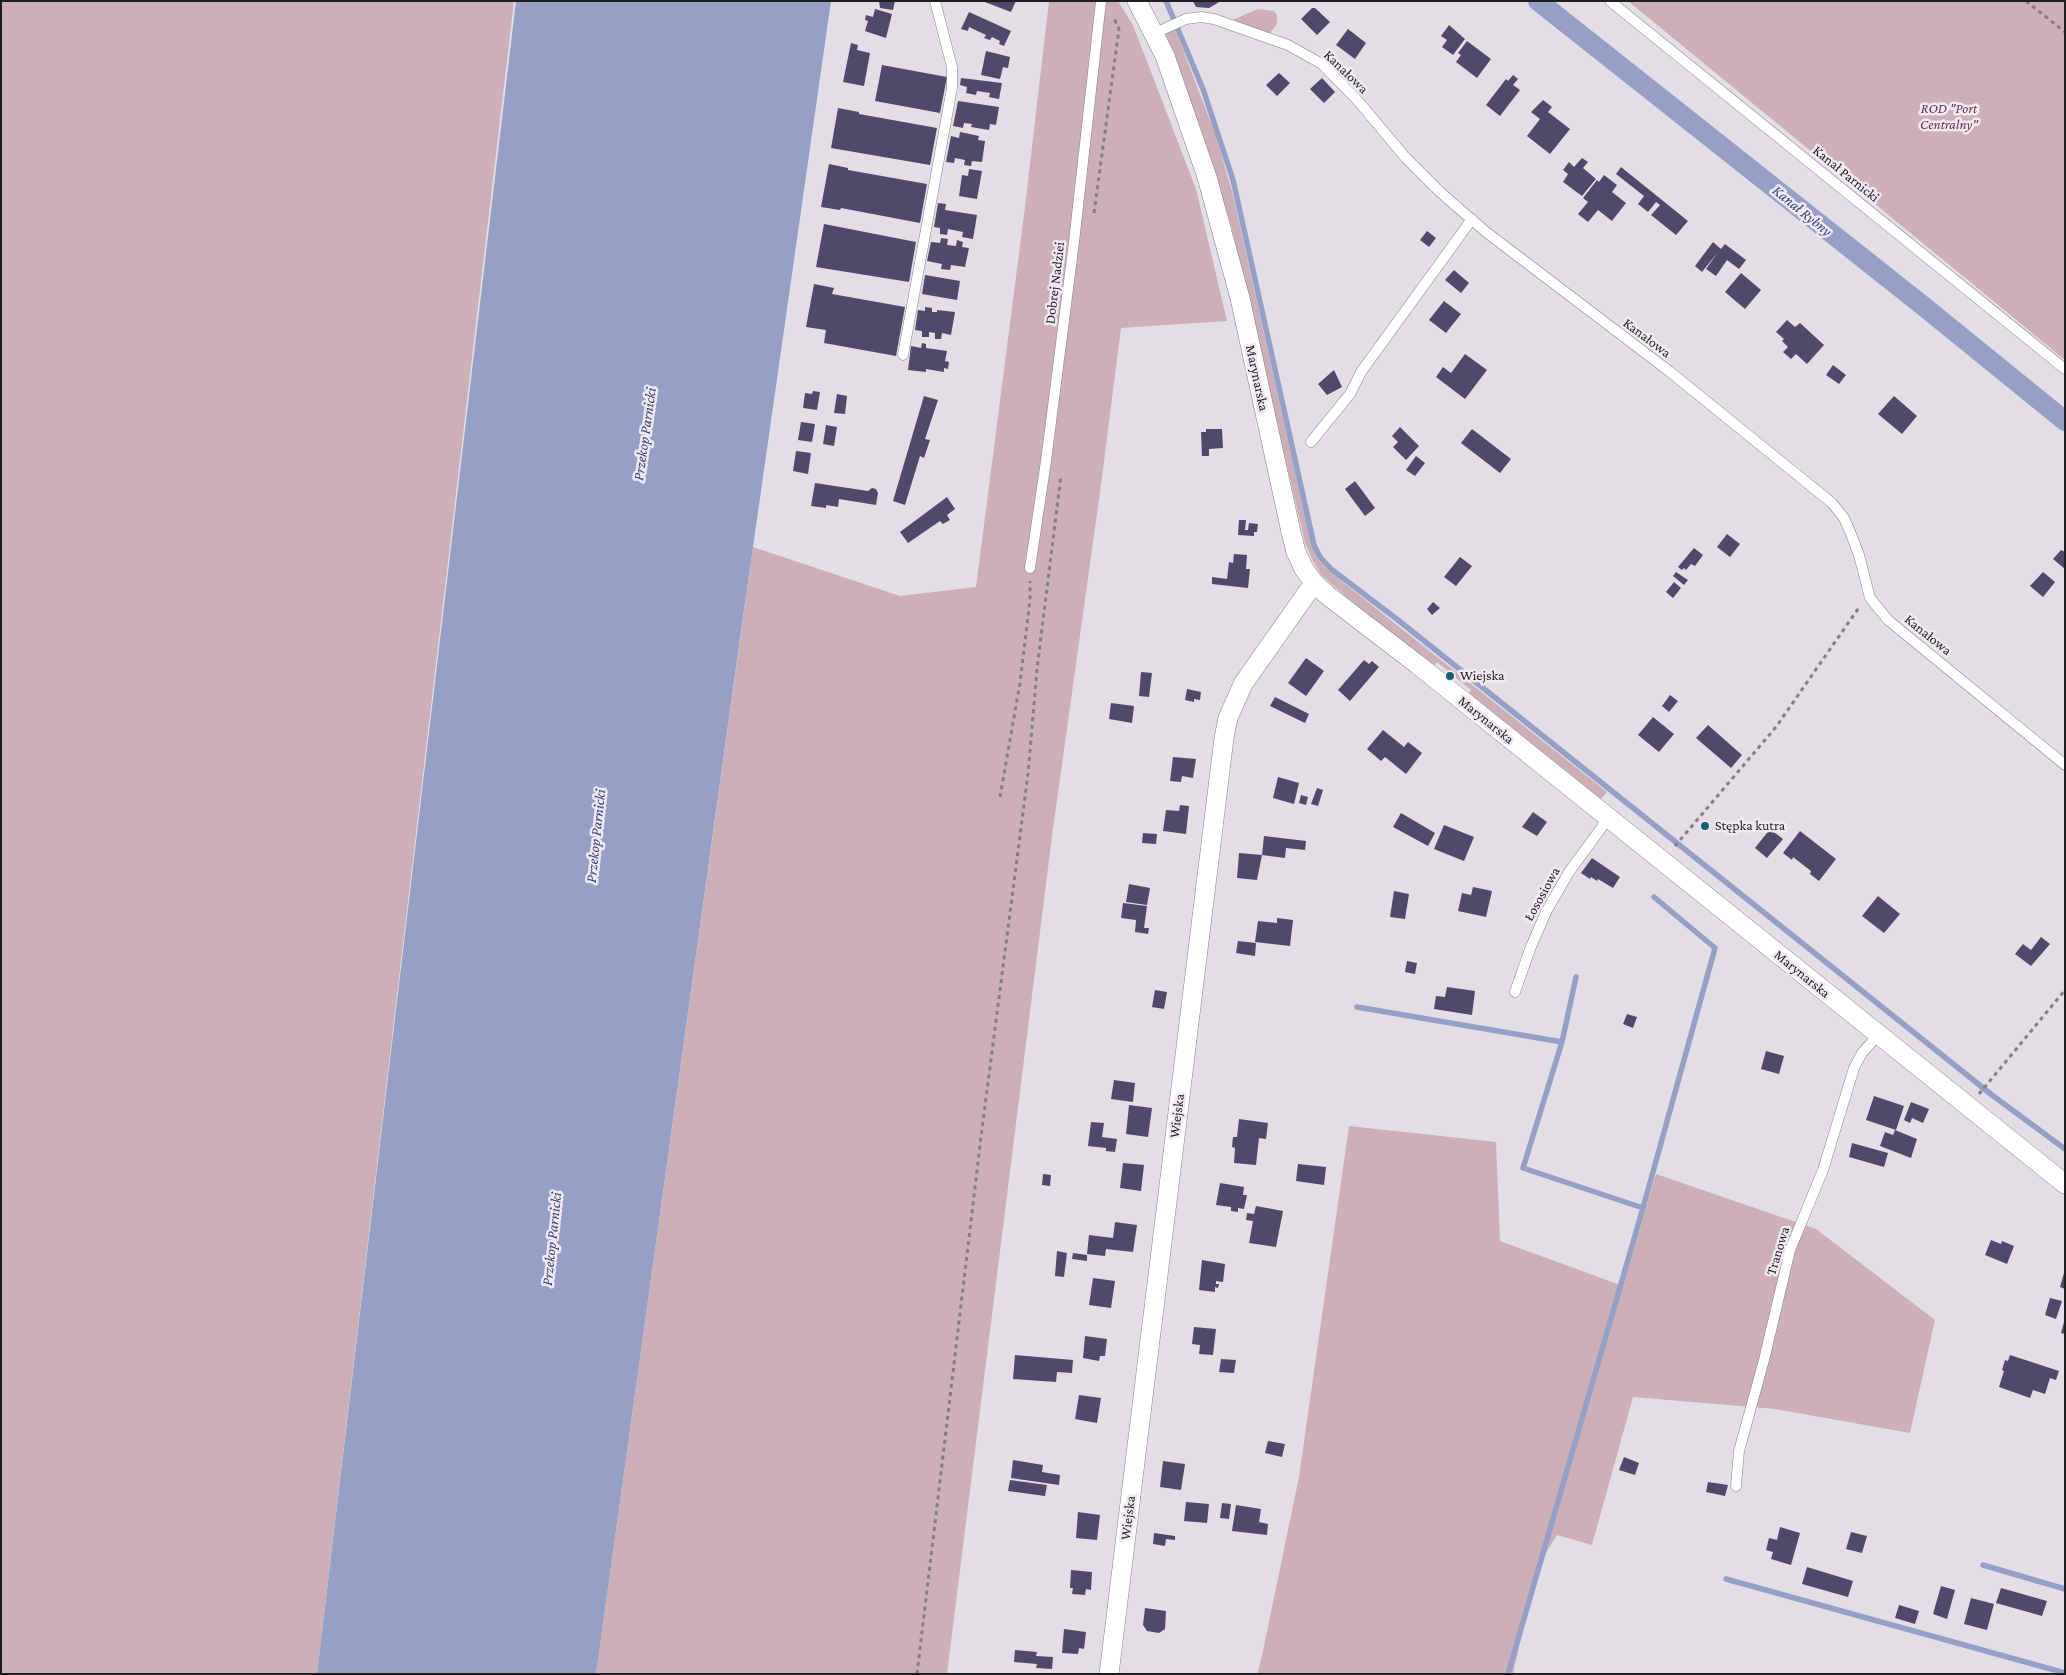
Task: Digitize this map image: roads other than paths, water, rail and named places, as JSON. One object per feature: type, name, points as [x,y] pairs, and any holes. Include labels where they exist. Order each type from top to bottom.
[{"type":"street","name":"Marynarska","points":[[1138,1],[1159,30],[1219,218],[1240,298],[1296,552],[1304,569],[1314,583],[2065,1184]]},
{"type":"street","name":"Wiejska","points":[[1109,1674],[1224,738],[1228,718],[1243,684],[1314,583]]},
{"type":"lane","points":[[903,355],[952,88],[952,66],[935,1]]},
{"type":"lane","name":"Dobrej Nadziei","points":[[1030,568],[1072,261],[1101,1]]},
{"type":"lane","name":"Kanał Parnicki","points":[[1610,1],[2065,369]]},
{"type":"lane","name":"Kanałowa","points":[[1159,30],[1186,19],[1201,17],[1288,45],[1322,64],[1359,102],[1405,157],[1440,192],[1472,219],[1669,371],[1832,503],[1844,518],[1851,534],[1859,555],[1870,598],[1888,620],[2065,765]]},
{"type":"lane","points":[[1311,442],[1350,394],[1361,372],[1472,219]]},
{"type":"lane","name":"Łososiowa","points":[[1516,992],[1530,949],[1546,912],[1569,872],[1602,827],[1605,816]]},
{"type":"lane","name":"Tranowa","points":[[1736,1486],[1739,1451],[1764,1360],[1790,1250],[1823,1170],[1854,1068],[1862,1053],[1878,1035]]},
{"type":"water","name":"Przekop Parnicki","points":[[516,1],[831,1],[596,1674],[317,1674]]},
{"type":"waterway","points":[[1166,1],[1203,89],[1233,180],[1314,545],[1320,557],[1331,569],[1398,620],[1992,1095],[2065,1149]]},
{"type":"waterway","name":"Kanał Rybny","points":[[1538,1],[1922,305],[2065,421]]},
{"type":"waterway","points":[[1508,1674],[1643,1208],[1715,948],[1654,897]]},
{"type":"waterway","points":[[1562,1042],[1576,977]]},
{"type":"waterway","points":[[1357,1007],[1562,1042],[1523,1168],[1643,1208]]},
{"type":"waterway","points":[[1983,1565],[2065,1589]]},
{"type":"waterway","points":[[1726,1579],[2065,1673]]},
{"type":"place","name":"Wiejska","points":[[1450,676]]},
{"type":"place","name":"Stępka kutra","points":[[1705,826]]},
{"type":"park label","name":"ROD \"Port Centralny\"","points":[[1949,118]]}]
